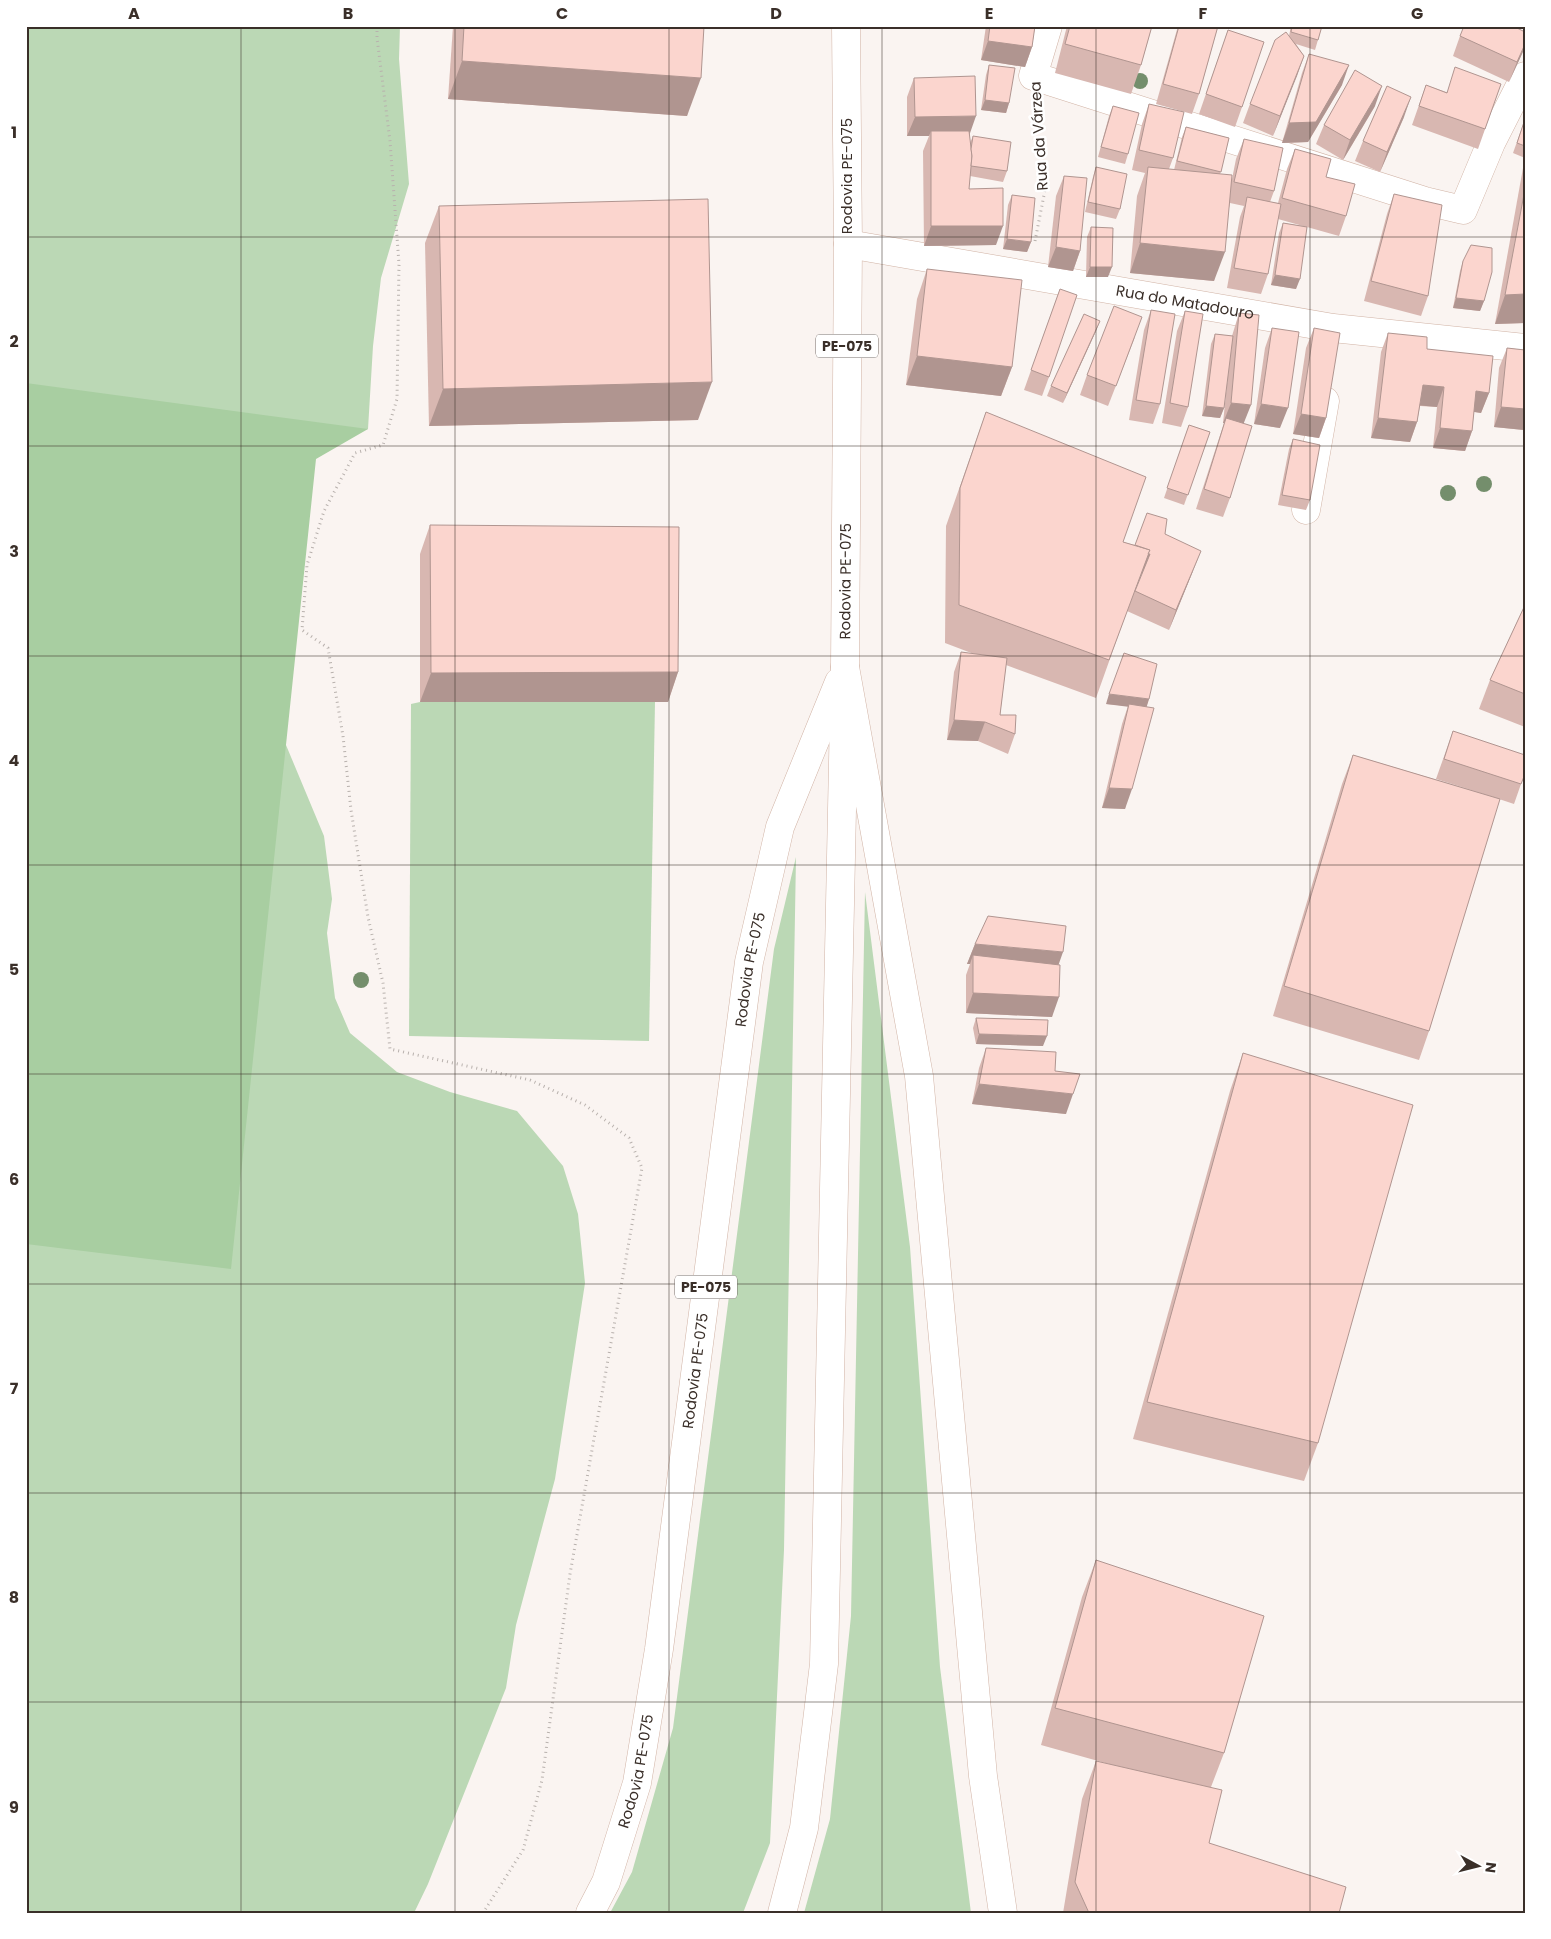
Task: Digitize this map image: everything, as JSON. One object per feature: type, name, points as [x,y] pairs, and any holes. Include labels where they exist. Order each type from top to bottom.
[{"type":"main road","name":"Rodovia PE-075","points":[[590,1913],[606,1882],[637,1783],[659,1649],[749,962],[780,827],[845,667],[848,244],[846,26]]},
{"type":"main road","name":"Rua da Várzea","points":[[1033,76],[1048,26]]},
{"type":"main road","points":[[1033,76],[1425,201],[1463,210],[1491,143],[1525,76]]},
{"type":"main road","name":"Rua do Matadouro","points":[[848,244],[1028,276],[1333,340],[1525,348]]},
{"type":"main road","points":[[1306,510],[1328,381]]},
{"type":"main road","points":[[845,667],[920,1076],[982,1766],[1002,1913]]},
{"type":"main road","name":"PE-075","points":[[782,1913],[804,1828],[824,1664],[845,667]]},
{"type":"path","points":[[377,26],[390,142],[399,264],[397,399],[384,444],[355,453],[324,511],[307,565],[302,630],[328,648],[343,736],[351,810],[366,907],[383,983],[390,1049],[530,1080],[586,1105],[629,1138],[642,1168],[570,1574],[542,1780],[523,1850],[483,1913]]},
{"type":"path","name":"Rua da Várzea","points":[[1028,276],[1045,190],[1033,76]]},
{"type":"green space","points":[[26,26],[400,26],[399,59],[409,184],[381,278],[373,346],[368,429],[284,444],[258,678],[324,836],[332,899],[327,933],[335,998],[350,1033],[397,1072],[450,1092],[517,1111],[563,1166],[578,1214],[585,1283],[555,1479],[516,1625],[506,1688],[428,1884],[414,1913],[26,1913]]},
{"type":"green space","points":[[26,383],[368,429],[316,459],[231,1269],[26,1244]]},
{"type":"green space","points":[[420,702],[655,702],[649,1041],[409,1036],[411,704]]},
{"type":"green space","points":[[796,857],[784,1550],[770,1843],[743,1913],[610,1913],[632,1872],[673,1728],[774,949]]},
{"type":"green space","points":[[865,892],[910,1247],[940,1667],[971,1913],[804,1913],[830,1819],[851,1616]]},
{"type":"building","points":[[464,26],[704,26],[701,78],[462,61]]},
{"type":"building","points":[[990,26],[1035,26],[1032,47],[988,41]]},
{"type":"building","points":[[1070,26],[1152,26],[1141,65],[1065,44]]},
{"type":"building","points":[[1179,26],[1218,26],[1199,94],[1163,84]]},
{"type":"building","points":[[1292,26],[1322,26],[1318,40],[1291,32]]},
{"type":"building","points":[[1464,26],[1513,26],[1525,32],[1525,44],[1517,62],[1460,36]]},
{"type":"building","points":[[1228,30],[1264,42],[1242,107],[1206,94]]},
{"type":"building","points":[[1286,32],[1304,56],[1280,116],[1250,104],[1275,40]]},
{"type":"building","points":[[1309,54],[1349,65],[1316,122],[1289,123]]},
{"type":"building","points":[[989,65],[1015,68],[1009,103],[985,100]]},
{"type":"building","points":[[1455,67],[1501,84],[1485,129],[1419,106],[1426,85],[1447,93]]},
{"type":"building","points":[[1355,70],[1382,86],[1350,140],[1324,125]]},
{"type":"building","points":[[975,76],[976,116],[915,117],[914,78]]},
{"type":"building","points":[[1387,86],[1411,97],[1387,152],[1363,141]]},
{"type":"building","points":[[1149,104],[1184,112],[1173,158],[1139,150]]},
{"type":"building","points":[[1113,106],[1139,113],[1128,154],[1101,147]]},
{"type":"building","points":[[1525,122],[1525,146],[1517,143]]},
{"type":"building","points":[[1186,127],[1229,138],[1221,172],[1177,161]]},
{"type":"building","points":[[931,131],[969,131],[972,156],[969,189],[1003,188],[1003,226],[931,226]]},
{"type":"building","points":[[973,136],[1011,142],[1007,171],[971,166]]},
{"type":"building","points":[[1244,139],[1283,148],[1274,191],[1234,182]]},
{"type":"building","points":[[1295,149],[1331,159],[1326,177],[1355,184],[1346,216],[1282,198]]},
{"type":"building","points":[[1096,167],[1127,174],[1120,209],[1088,202]]},
{"type":"building","points":[[1148,167],[1232,175],[1225,252],[1140,243]]},
{"type":"building","points":[[1064,176],[1087,178],[1080,251],[1056,247]]},
{"type":"building","points":[[1525,189],[1525,294],[1505,295]]},
{"type":"building","points":[[1394,194],[1442,205],[1428,296],[1371,281]]},
{"type":"building","points":[[1012,195],[1035,198],[1031,242],[1007,239]]},
{"type":"building","points":[[1247,197],[1281,204],[1268,274],[1234,268]]},
{"type":"building","points":[[708,199],[712,382],[443,389],[439,206]]},
{"type":"building","points":[[1283,223],[1307,227],[1300,279],[1275,275]]},
{"type":"building","points":[[1091,227],[1113,228],[1112,267],[1090,267]]},
{"type":"building","points":[[1471,245],[1492,248],[1492,272],[1484,301],[1456,298],[1463,261]]},
{"type":"building","points":[[927,269],[1022,280],[1012,367],[917,356]]},
{"type":"building","points":[[1060,289],[1077,295],[1049,377],[1031,370]]},
{"type":"building","points":[[1114,306],[1142,317],[1116,386],[1087,375]]},
{"type":"building","points":[[1151,310],[1175,314],[1160,404],[1136,400]]},
{"type":"building","points":[[1185,311],[1203,314],[1188,407],[1170,403]]},
{"type":"building","points":[[1239,313],[1259,315],[1251,405],[1231,403]]},
{"type":"building","points":[[1084,314],[1100,321],[1067,393],[1051,386]]},
{"type":"building","points":[[1272,328],[1299,332],[1288,408],[1261,404]]},
{"type":"building","points":[[1314,328],[1340,333],[1326,418],[1301,414]]},
{"type":"building","points":[[1388,333],[1427,337],[1427,349],[1493,356],[1489,393],[1476,391],[1472,431],[1440,428],[1444,387],[1423,385],[1417,422],[1378,418]]},
{"type":"building","points":[[1215,334],[1233,336],[1224,408],[1206,406]]},
{"type":"building","points":[[1507,348],[1525,350],[1525,409],[1501,407]]},
{"type":"building","points":[[986,412],[1146,477],[1123,542],[1150,550],[1109,660],[959,605],[960,488]]},
{"type":"building","points":[[1226,418],[1252,426],[1230,498],[1204,489]]},
{"type":"building","points":[[1189,425],[1210,432],[1188,495],[1167,488]]},
{"type":"building","points":[[1293,439],[1320,445],[1310,500],[1282,495]]},
{"type":"building","points":[[1147,513],[1167,519],[1165,534],[1201,551],[1176,610],[1135,591],[1150,554],[1148,554],[1150,550],[1135,545]]},
{"type":"building","points":[[430,525],[679,527],[678,672],[431,673]]},
{"type":"building","points":[[1525,605],[1525,694],[1490,680]]},
{"type":"building","points":[[961,652],[1007,658],[1000,715],[1016,715],[1015,734],[985,722],[954,720]]},
{"type":"building","points":[[1124,653],[1157,664],[1149,699],[1109,694]]},
{"type":"building","points":[[1129,704],[1154,708],[1132,789],[1109,788]]},
{"type":"building","points":[[1453,731],[1525,755],[1525,774],[1521,784],[1444,759]]},
{"type":"building","points":[[1353,755],[1500,799],[1429,1031],[1284,986]]},
{"type":"building","points":[[988,916],[1066,926],[1063,952],[975,944]]},
{"type":"building","points":[[973,955],[1060,965],[1059,997],[973,993]]},
{"type":"building","points":[[976,1018],[1048,1020],[1047,1036],[979,1034]]},
{"type":"building","points":[[986,1048],[1056,1052],[1055,1071],[1080,1074],[1073,1094],[979,1084]]},
{"type":"building","points":[[1243,1053],[1413,1105],[1318,1443],[1147,1402]]},
{"type":"building","points":[[1096,1560],[1264,1616],[1224,1753],[1055,1708]]},
{"type":"building","points":[[1096,1761],[1222,1790],[1209,1843],[1346,1887],[1339,1913],[1089,1913],[1075,1882]]}]
